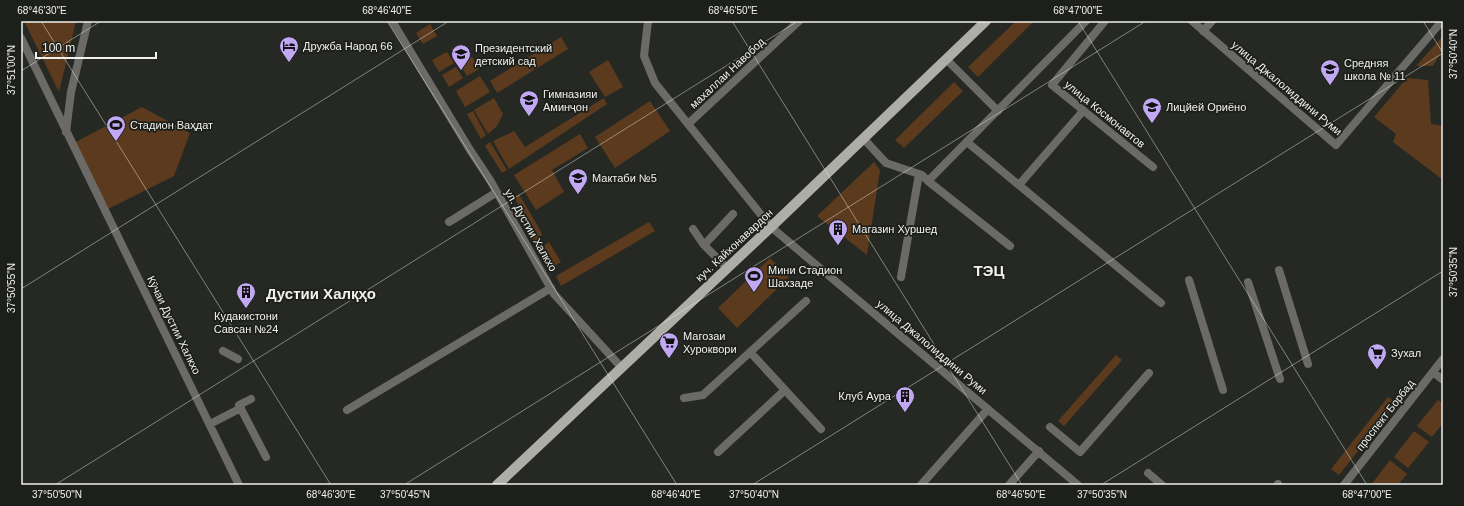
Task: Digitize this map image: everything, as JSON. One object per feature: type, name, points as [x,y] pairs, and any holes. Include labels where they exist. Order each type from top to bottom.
[{"type":"main road","name":"куч. Кайхонавардон","points":[[497,485],[771,227],[986,21]]},
{"type":"street","points":[[66,132],[71,92],[88,21]]},
{"type":"street","name":"ул. Дустии Халкхо","points":[[392,21],[497,192],[554,294],[622,368]]},
{"type":"street","name":"улица Джалолиддини Руми","points":[[648,21],[644,56],[655,83],[771,227],[1078,485]]},
{"type":"street","name":"махаллаи Навобод","points":[[688,124],[800,21]]},
{"type":"street","points":[[928,181],[1086,21]]},
{"type":"street","name":"улица Космонавтов","points":[[1105,21],[1052,85],[1153,167]]},
{"type":"street","name":"улица Джалолиддини Руми","points":[[1192,21],[1336,145],[1442,21]]},
{"type":"street","points":[[1203,31],[1212,21]]},
{"type":"street","name":"Кӯчаи Дустии Халкхо","points":[[21,38],[239,485]]},
{"type":"street","points":[[946,59],[998,110]]},
{"type":"street","points":[[1019,185],[1083,110]]},
{"type":"street","points":[[863,138],[886,163],[919,174],[1010,246]]},
{"type":"street","points":[[967,142],[1161,303]]},
{"type":"street","points":[[901,277],[919,174]]},
{"type":"street","points":[[449,222],[497,192]]},
{"type":"street","points":[[704,245],[733,214]]},
{"type":"street","points":[[693,229],[704,245],[727,268]]},
{"type":"street","points":[[1279,270],[1308,364]]},
{"type":"street","points":[[1190,280],[1223,390]]},
{"type":"street","points":[[1248,282],[1280,380]]},
{"type":"street","points":[[347,410],[551,288]]},
{"type":"street","points":[[684,398],[703,395],[806,301]]},
{"type":"street","points":[[224,351],[238,359]]},
{"type":"street","points":[[750,352],[821,429]]},
{"type":"street","name":"проспект Борбад","points":[[1344,485],[1443,360]]},
{"type":"street","points":[[1433,372],[1443,380]]},
{"type":"street","points":[[1050,427],[1080,452],[1149,374]]},
{"type":"street","points":[[718,452],[785,390]]},
{"type":"street","points":[[210,424],[241,408],[240,405],[251,399]]},
{"type":"street","points":[[241,408],[266,457]]},
{"type":"street","points":[[922,485],[988,409]]},
{"type":"street","points":[[1009,485],[1039,452]]},
{"type":"street","points":[[1148,473],[1162,485]]},
{"type":"shaded area","points":[[24,21],[76,21],[59,92]]},
{"type":"shaded area","points":[[1016,21],[1034,21],[978,77],[968,67]]},
{"type":"shaded area","points":[[430,24],[437,36],[423,44],[416,33]]},
{"type":"shaded area","points":[[1443,36],[1443,49],[1433,66],[1416,66]]},
{"type":"shaded area","points":[[561,37],[568,49],[497,93],[490,81]]},
{"type":"shaded area","points":[[460,44],[465,46],[470,54],[458,61],[451,49]]},
{"type":"shaded area","points":[[447,52],[454,63],[439,72],[432,60]]},
{"type":"shaded area","points":[[472,57],[479,69],[467,76],[460,65]]},
{"type":"shaded area","points":[[608,60],[623,87],[605,97],[589,72]]},
{"type":"shaded area","points":[[456,67],[463,78],[449,87],[442,75]]},
{"type":"shaded area","points":[[480,76],[490,92],[465,107],[456,91]]},
{"type":"shaded area","points":[[1407,78],[1428,80],[1431,124],[1443,126],[1443,180],[1393,142],[1396,134],[1374,117]]},
{"type":"shaded area","points":[[954,82],[963,91],[904,148],[895,140]]},
{"type":"shaded area","points":[[494,98],[503,114],[497,126],[488,134],[474,110]]},
{"type":"shaded area","points":[[604,98],[607,104],[509,169],[493,141],[514,131],[525,147]]},
{"type":"shaded area","points":[[650,101],[670,131],[615,168],[595,137]]},
{"type":"shaded area","points":[[142,107],[190,133],[174,176],[108,209],[74,143]]},
{"type":"shaded area","points":[[473,111],[486,135],[481,139],[467,114]]},
{"type":"shaded area","points":[[580,134],[588,148],[552,170],[564,192],[536,210],[514,175]]},
{"type":"shaded area","points":[[490,142],[507,170],[502,173],[485,146]]},
{"type":"shaded area","points":[[874,162],[880,170],[867,255],[817,216]]},
{"type":"shaded area","points":[[519,194],[542,235],[533,243],[530,238],[536,235],[514,197]]},
{"type":"shaded area","points":[[649,222],[655,231],[561,286],[556,276]]},
{"type":"shaded area","points":[[549,242],[561,262],[553,267],[542,247]]},
{"type":"shaded area","name":"Мини Стадион Шахзаде","points":[[770,258],[789,277],[737,328],[718,308]]},
{"type":"shaded area","points":[[1116,355],[1122,360],[1064,426],[1058,421]]},
{"type":"shaded area","points":[[1388,397],[1396,403],[1339,475],[1331,469]]},
{"type":"shaded area","points":[[1438,400],[1443,404],[1443,423],[1432,437],[1417,426]]},
{"type":"shaded area","points":[[1414,431],[1429,442],[1408,468],[1394,457]]},
{"type":"shaded area","points":[[1390,460],[1407,474],[1398,485],[1371,485]]},
{"type":"place","name":"Дружба Народ 66","points":[[289,63]]},
{"type":"place","name":"Президентский детский сад","points":[[461,71]]},
{"type":"place","name":"Средняя школа № 11","points":[[1330,86]]},
{"type":"place","name":"Гимназияи Аминҷон","points":[[529,117]]},
{"type":"place","name":"Лицйей Ориёно","points":[[1152,124]]},
{"type":"place","name":"Стадион Ваҳдат","points":[[116,142]]},
{"type":"place","name":"Мактаби №5","points":[[578,195]]},
{"type":"place","name":"Магазин Хуршед","points":[[838,246]]},
{"type":"place","name":"Мини Стадион Шахзаде","points":[[754,293]]},
{"type":"place","name":"Кудакистони Савсан №24","points":[[246,309]]},
{"type":"place","name":"Магозаи Хуроквори","points":[[669,359]]},
{"type":"place","name":"Зухал","points":[[1377,370]]},
{"type":"place","name":"Клуб Аура","points":[[905,413]]},
{"type":"district","name":"ТЭЦ","points":[[989,270]]},
{"type":"district","name":"Дустии Халқҳо","points":[[321,293]]}]
